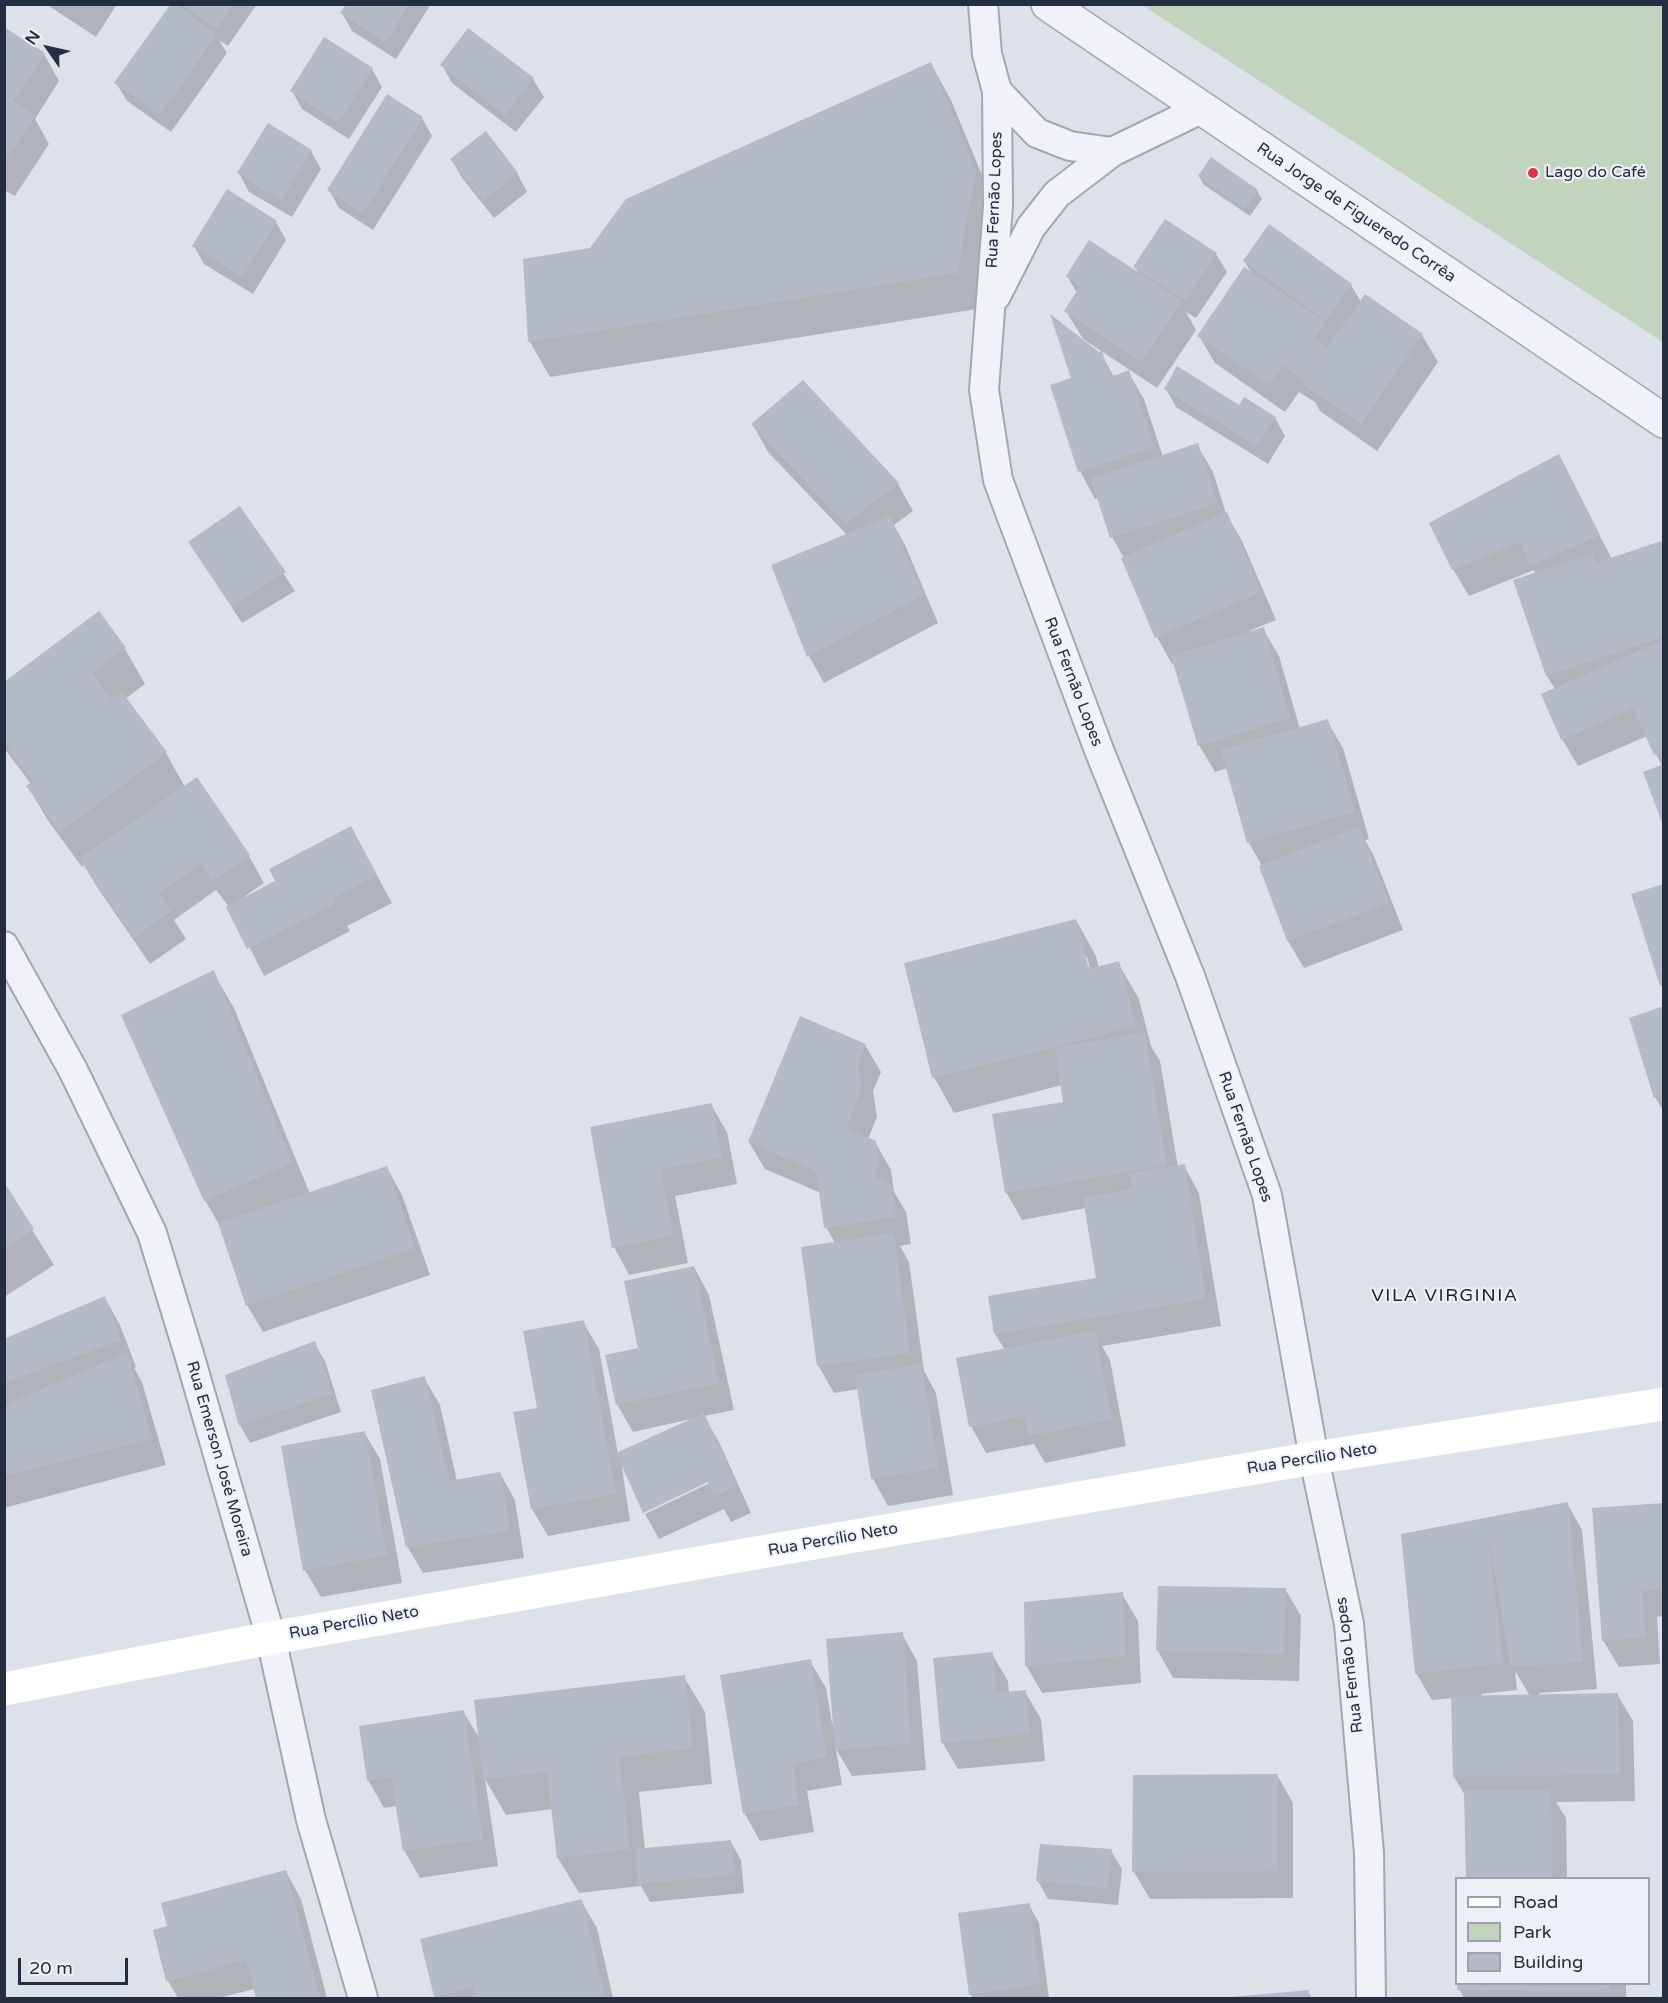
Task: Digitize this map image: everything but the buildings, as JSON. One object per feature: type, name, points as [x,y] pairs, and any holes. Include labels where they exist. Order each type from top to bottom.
[{"type":"main road","name":"Rua Percílio Neto","points":[[4,1689],[271,1638],[1314,1458],[1664,1404]]},
{"type":"street","name":"Rua Fernão Lopes","points":[[982,4],[987,54],[997,91],[998,206],[984,390],[998,480],[1099,750],[1190,976],[1267,1195],[1314,1458],[1348,1624],[1368,1853],[1371,1998]]},
{"type":"street","name":"Rua Jorge de Figueredo Corrêa","points":[[1048,4],[1664,421]]},
{"type":"street","name":"Rua Fernão Lopes","points":[[997,91],[1037,133],[1070,146],[1112,152]]},
{"type":"street","name":"Rua Fernão Lopes","points":[[990,309],[1030,226],[1057,194],[1112,152],[1201,109]]},
{"type":"street","name":"Rua Emerson José Moreira","points":[[4,946],[73,1070],[152,1233],[271,1638],[311,1820],[363,1998]]},
{"type":"green space","name":"Lago do Café","points":[[1142,5],[1663,5],[1663,342]]},
{"type":"place","name":"Lago do Café","points":[[1533,173]]},
{"type":"district","name":"VILA VIRGINIA","points":[[1445,1296]]}]
